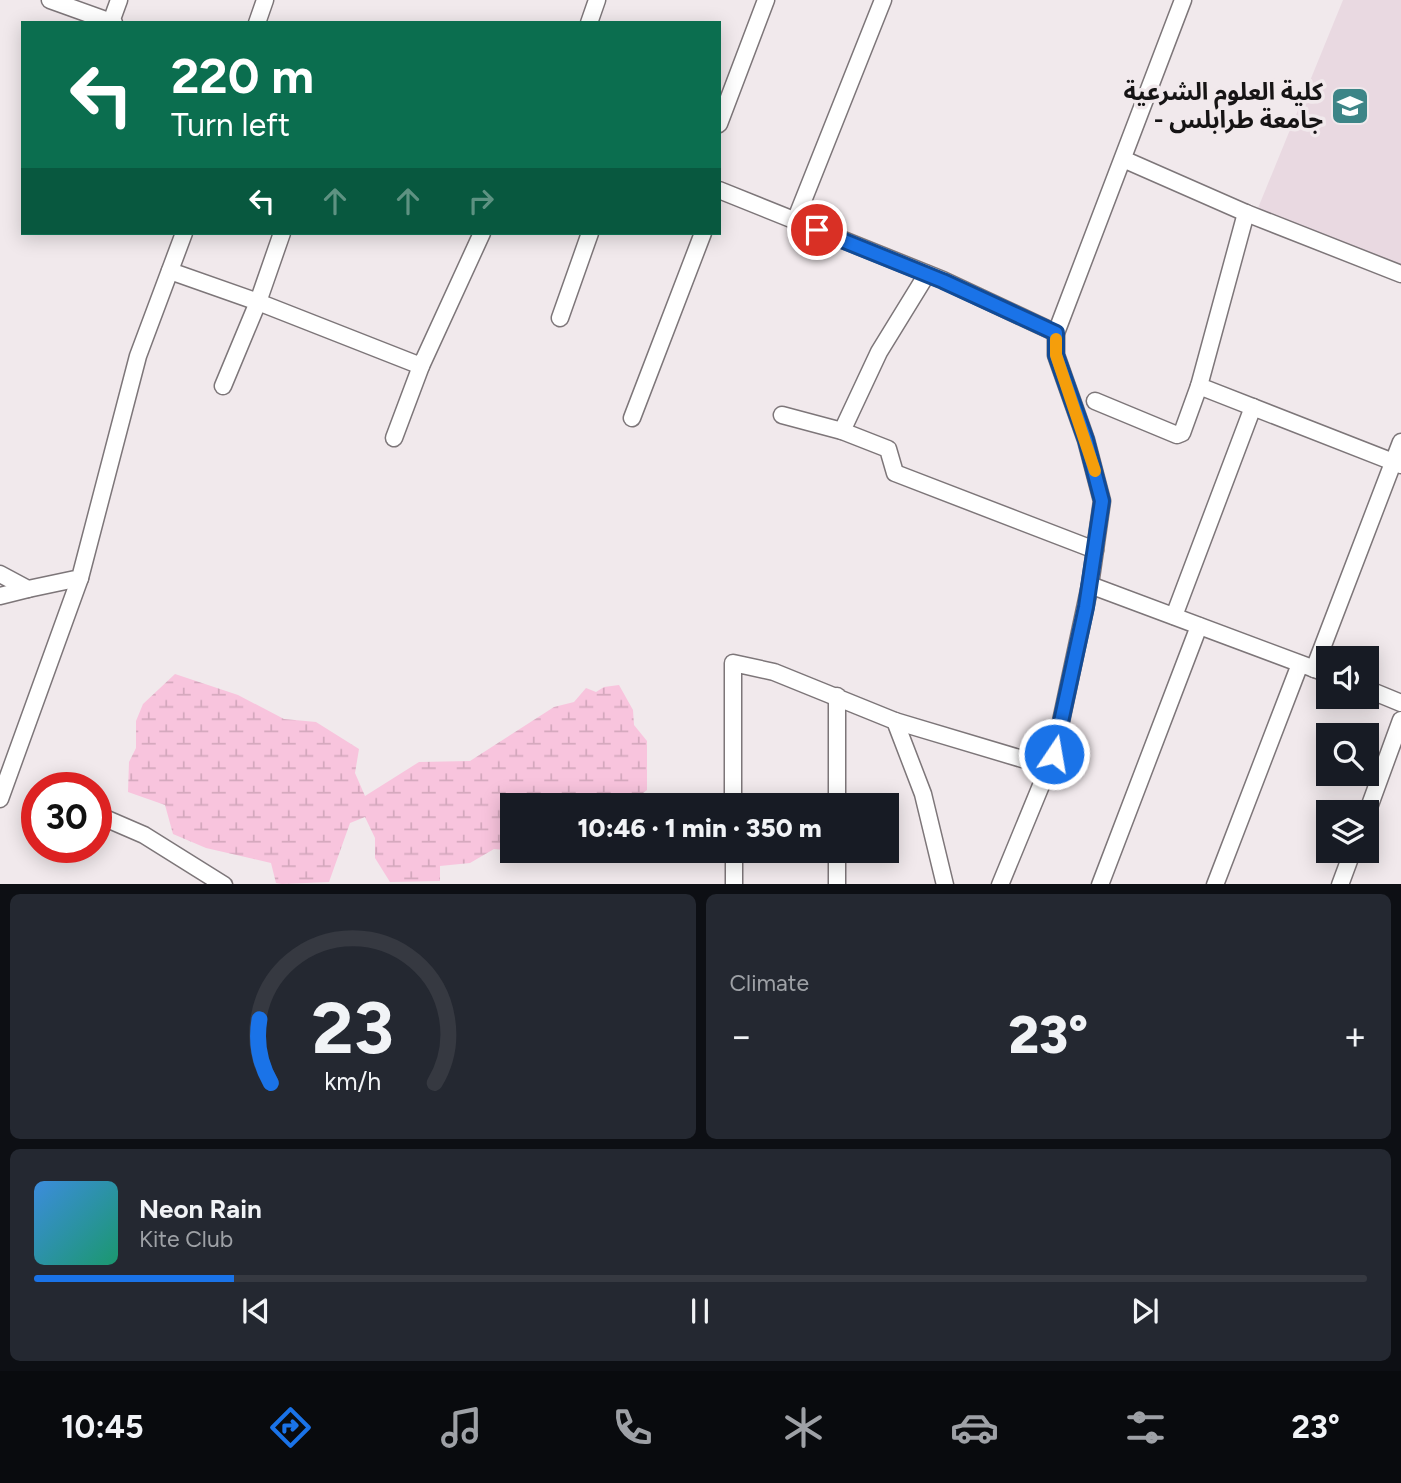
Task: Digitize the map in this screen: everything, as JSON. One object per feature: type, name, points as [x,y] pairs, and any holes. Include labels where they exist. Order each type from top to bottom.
[{"type":"street","points":[[50,0],[106,21]]},
{"type":"street","points":[[109,21],[119,0]]},
{"type":"street","points":[[258,21],[265,0]]},
{"type":"street","points":[[590,21],[597,0]]},
{"type":"street","points":[[721,119],[766,0]]},
{"type":"street","points":[[795,221],[883,0]]},
{"type":"street","points":[[1000,884],[1049,767],[1090,584],[1102,501],[1086,440],[1056,355],[1056,333],[1183,0]]},
{"type":"street","points":[[1123,159],[1246,214],[1401,274]]},
{"type":"street","points":[[721,191],[927,274],[1056,333]]},
{"type":"street","points":[[1095,401],[1177,435],[1182,433],[1199,386],[1246,214]]},
{"type":"street","points":[[0,799],[80,578],[138,356],[183,235]]},
{"type":"street","points":[[223,386],[258,302],[281,235]]},
{"type":"street","points":[[394,438],[421,366],[481,235]]},
{"type":"street","points":[[560,318],[589,235]]},
{"type":"street","points":[[632,418],[702,235]]},
{"type":"street","points":[[170,271],[258,302],[421,366]]},
{"type":"street","points":[[842,431],[879,352],[927,274]]},
{"type":"street","points":[[1199,386],[1397,464]]},
{"type":"street","points":[[1174,616],[1253,407]]},
{"type":"street","points":[[782,415],[842,431],[890,451],[895,473],[1095,550]]},
{"type":"street","points":[[1215,884],[1314,669],[1397,464],[1401,442]]},
{"type":"street","points":[[0,573],[28,589]]},
{"type":"street","points":[[0,596],[80,578]]},
{"type":"street","points":[[1090,584],[1314,669]]},
{"type":"street","points":[[1100,884],[1199,626]]},
{"type":"street","points":[[733,793],[733,663],[774,672],[895,721],[1049,767]]},
{"type":"street","points":[[1379,695],[1401,703]]},
{"type":"street","points":[[837,696],[837,793]]},
{"type":"street","points":[[1372,800],[1401,720]]},
{"type":"street","points":[[895,721],[923,794],[945,884]]},
{"type":"street","points":[[112,821],[144,835],[224,884]]},
{"type":"street","points":[[734,863],[734,884]]},
{"type":"street","points":[[837,863],[837,884]]},
{"type":"street","points":[[1340,884],[1348,863]]},
{"type":"shaded area","name":"كلية العلوم الشرعية - جامعة طرابلس","points":[[1343,0],[1401,0],[1401,270],[1256,213]]},
{"type":"green space","points":[[175,674],[238,695],[284,719],[316,722],[359,749],[355,773],[365,796],[419,762],[470,761],[554,707],[574,702],[586,688],[596,692],[604,687],[619,685],[633,710],[634,725],[647,741],[647,790],[643,793],[500,793],[500,850],[494,849],[470,863],[440,866],[440,881],[390,882],[375,858],[375,838],[365,817],[350,823],[329,882],[276,883],[271,863],[206,848],[173,834],[165,805],[128,792],[129,762],[136,748],[136,721],[143,704]]},
{"type":"slow traffic","points":[[1056,339],[1056,355],[1095,471]]},
{"type":"place","name":"كلية العلوم الشرعية - جامعة طرابلس","points":[[1350,106]]},
{"type":"route","points":[[817,230],[943,281],[1056,333],[1056,355],[1086,440],[1102,501],[1086,607],[1054,754]]}]
